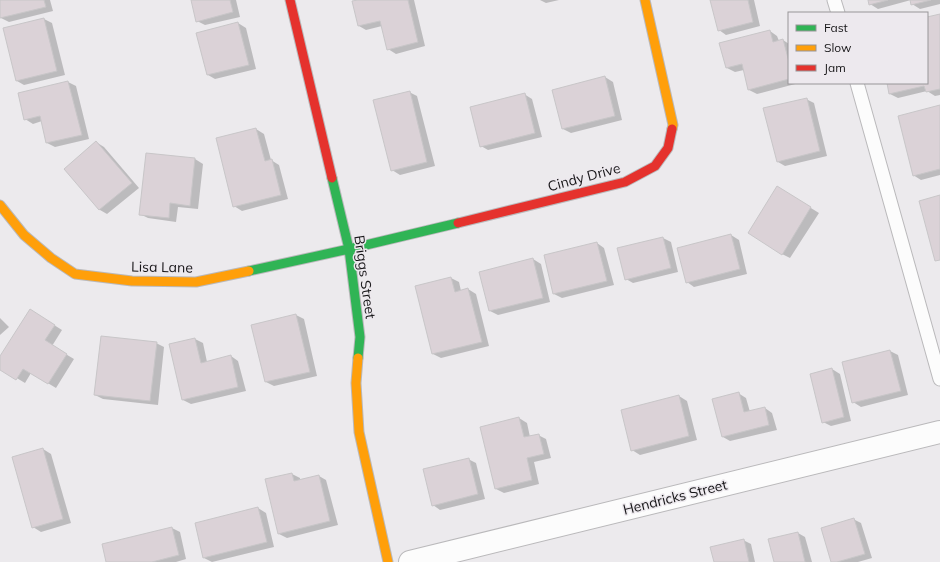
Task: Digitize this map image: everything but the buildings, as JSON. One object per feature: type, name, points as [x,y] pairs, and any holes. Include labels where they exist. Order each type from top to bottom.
[{"type":"street","name":"Briggs Street","points":[[290,0],[349,249],[360,337],[356,383],[359,432],[388,562]]},
{"type":"street","name":"Cindy Drive","points":[[349,249],[624,182],[655,166],[668,148],[673,125],[646,0]]},
{"type":"street","name":"Lisa Lane","points":[[0,206],[24,235],[51,258],[75,274],[132,281],[196,282],[349,249]]},
{"type":"street","name":"Hendricks Street","points":[[410,562],[940,432]]},
{"type":"lane","points":[[834,0],[838,12]]},
{"type":"lane","points":[[857,84],[940,379]]},
{"type":"traffic: fast","points":[[332,178],[349,249],[360,337],[358,358]]},
{"type":"traffic: fast","points":[[249,271],[458,223]]},
{"type":"traffic: slow","points":[[645,0],[673,125],[672,129]]},
{"type":"traffic: slow","points":[[0,205],[24,235],[51,258],[75,274],[132,281],[196,282],[249,271]]},
{"type":"traffic: slow","points":[[358,358],[356,383],[359,432],[388,562]]},
{"type":"traffic: jam","points":[[290,0],[332,178]]},
{"type":"traffic: jam","points":[[458,223],[625,182],[655,166],[668,148],[672,129]]}]
